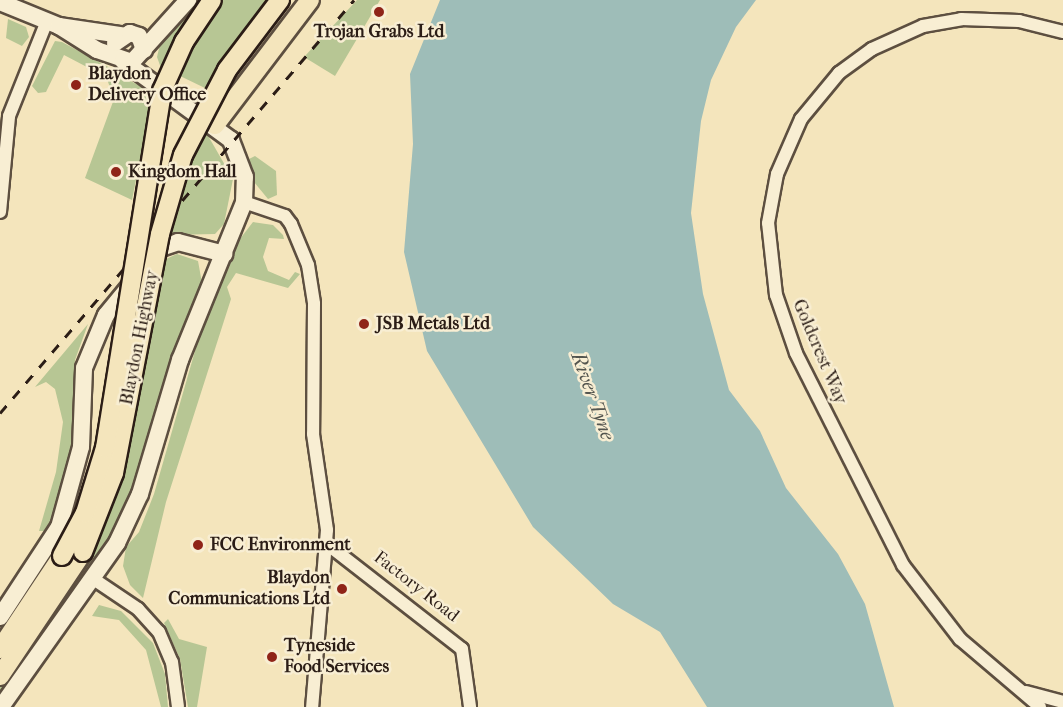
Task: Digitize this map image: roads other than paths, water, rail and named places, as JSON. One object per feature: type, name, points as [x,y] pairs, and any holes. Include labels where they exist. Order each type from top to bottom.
[{"type":"main road","points":[[121,60],[137,60],[172,13],[188,0]]},
{"type":"main road","name":"Blaydon Highway","points":[[0,649],[62,556],[85,513],[105,448],[162,91],[184,42],[212,0]]},
{"type":"main road","name":"Blaydon Highway","points":[[0,676],[83,552],[114,473],[160,234],[183,155],[226,70],[280,0]]},
{"type":"main road","points":[[215,125],[310,0]]},
{"type":"main road","points":[[0,2],[53,24],[121,60],[215,125],[237,152],[245,177],[244,201],[180,360],[140,494],[94,580],[1,707]]},
{"type":"main road","points":[[121,60],[114,46],[123,34],[172,13]]},
{"type":"main road","points":[[53,24],[139,36],[143,51],[170,94]]},
{"type":"main road","points":[[0,617],[59,527],[81,447],[84,368],[106,315],[161,248],[178,242],[224,254]]},
{"type":"street","name":"Goldcrest Way","points":[[1040,707],[1025,691],[939,616],[891,545],[784,320],[771,273],[768,223],[777,174],[801,119],[840,73],[872,49],[923,26],[961,19],[1019,21],[1063,33]]},
{"type":"street","points":[[0,212],[9,116],[53,24]]},
{"type":"street","points":[[244,201],[285,216],[308,265],[314,304],[313,434],[327,544],[312,707]]},
{"type":"street","name":"Factory Road","points":[[327,544],[446,631],[462,649],[470,707]]},
{"type":"street","points":[[94,580],[138,609],[159,632],[172,662],[178,707]]},
{"type":"street","points":[[1025,691],[1063,702]]},
{"type":"water","name":"River Tyne","points":[[440,0],[756,0],[736,27],[711,80],[701,121],[691,213],[703,294],[729,390],[760,431],[786,488],[838,554],[865,604],[894,707],[707,707],[660,632],[613,604],[533,527],[427,351],[404,252],[413,144],[410,74]]},
{"type":"railway","points":[[0,413],[354,0]]},
{"type":"place","name":"Trojan Grabs Ltd","points":[[379,12]]},
{"type":"place","name":"Blaydon Delivery Office","points":[[76,85]]},
{"type":"place","name":"Kingdom Hall","points":[[116,172]]},
{"type":"place","name":"JSB Metals Ltd","points":[[364,324]]},
{"type":"place","name":"FCC Environment","points":[[198,545]]},
{"type":"place","name":"Blaydon Communications Ltd","points":[[342,589]]},
{"type":"place","name":"Tyneside Food Services","points":[[272,657]]}]
